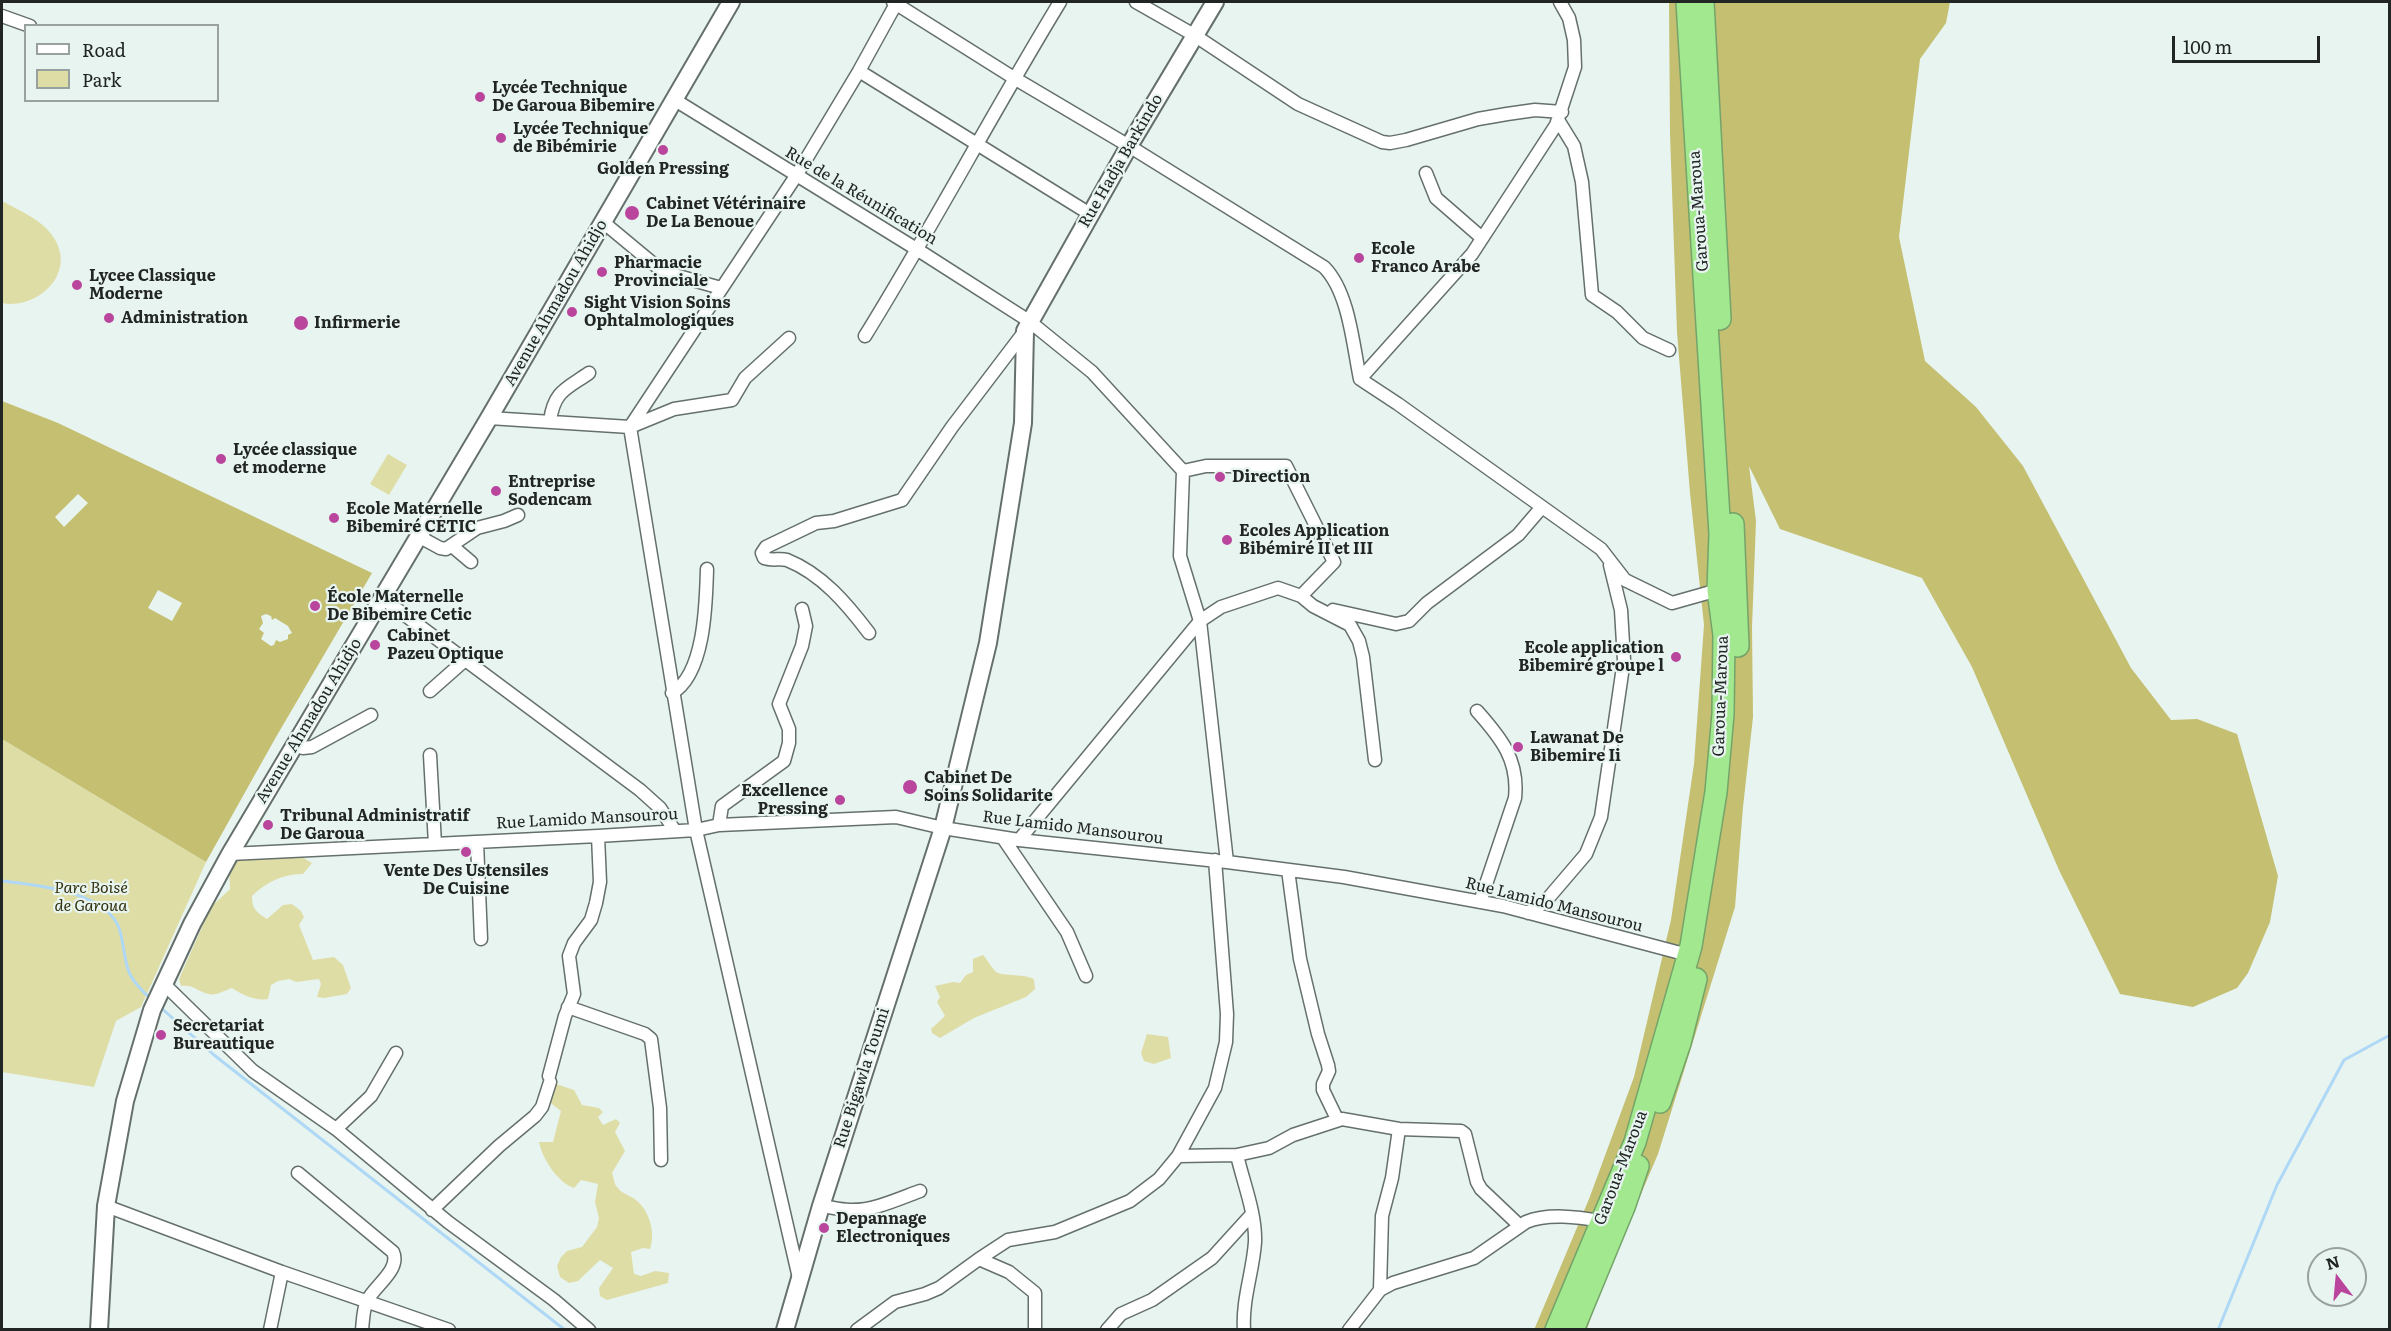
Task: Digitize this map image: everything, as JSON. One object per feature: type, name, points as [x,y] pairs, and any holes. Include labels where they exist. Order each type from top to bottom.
[{"type":"highway","name":"Garoua-Maroua","points":[[1556,1329],[1635,1142],[1689,955],[1716,792],[1723,714],[1724,636],[1718,590],[1720,534],[1687,2]]},
{"type":"highway","name":"Garoua-Maroua","points":[[1573,1329],[1624,1207],[1680,1043],[1703,948],[1730,792],[1737,714],[1738,634],[1703,2]]},
{"type":"main road","name":"Avenue Ahmadou Ahidjo","points":[[99,1329],[106,1206],[125,1101],[152,1010],[192,924],[230,854],[489,418],[731,2]]},
{"type":"main road","name":"Rue Hadja Barkindo","points":[[1027,326],[1129,146],[1215,2]]},
{"type":"main road","name":"Rue Bigawla Toumi","points":[[785,1329],[821,1206],[943,828],[988,643],[1023,423],[1027,326]]},
{"type":"street","points":[[799,1278],[696,830],[630,428],[796,176],[859,71],[895,2],[1330,273],[1344,303],[1360,379],[1600,549],[1625,580],[1672,603],[1718,590]]},
{"type":"street","points":[[865,336],[918,250],[1059,2]]},
{"type":"street","points":[[1136,2],[1194,35],[1298,104],[1382,142],[1406,140],[1478,119],[1507,114],[1535,110],[1560,116]]},
{"type":"street","points":[[1360,379],[1472,254],[1560,116],[1575,67],[1574,40],[1569,18],[1560,2]]},
{"type":"street","points":[[2,16],[24,24]]},
{"type":"street","points":[[859,71],[976,146],[1090,214]]},
{"type":"street","name":"Rue de la Réunification","points":[[675,100],[918,250],[1092,372],[1183,471]]},
{"type":"street","points":[[1560,116],[1574,146],[1582,182],[1592,296],[1617,312],[1643,338],[1669,350]]},
{"type":"street","points":[[1426,173],[1436,198],[1482,238]]},
{"type":"street","points":[[603,222],[656,266],[671,274],[721,288]]},
{"type":"street","points":[[868,633],[834,592],[816,577],[785,559],[773,561],[764,558],[762,553],[766,547],[816,523],[834,521],[902,500],[952,427],[1027,326]]},
{"type":"street","points":[[489,418],[630,428],[674,409],[732,400],[745,378],[789,338]]},
{"type":"street","points":[[550,421],[552,403],[556,397],[589,373]]},
{"type":"street","points":[[856,1329],[896,1302],[939,1288],[1008,1240],[1055,1232],[1130,1201],[1160,1179],[1178,1156],[1215,1088],[1226,1042],[1227,1014],[1221,861],[1200,621],[1180,556],[1183,471],[1206,466],[1286,466],[1334,562],[1301,596]]},
{"type":"street","points":[[1313,606],[1396,624],[1409,621],[1427,603],[1518,535],[1542,507]]},
{"type":"street","points":[[418,536],[446,549],[477,528],[518,515]]},
{"type":"street","points":[[452,546],[471,562]]},
{"type":"street","points":[[1528,913],[1545,902],[1586,854],[1601,817],[1624,660],[1621,610],[1610,560]]},
{"type":"street","points":[[672,693],[678,690],[687,676],[700,649],[707,569]]},
{"type":"street","points":[[1019,840],[1200,621],[1221,607],[1264,591],[1278,588],[1301,596],[1313,606],[1350,625],[1359,641],[1363,657],[1375,760]]},
{"type":"street","points":[[381,598],[640,790],[660,808],[675,831]]},
{"type":"street","points":[[719,825],[722,806],[784,761],[789,743],[789,729],[778,704],[802,646],[806,626],[802,609]]},
{"type":"street","points":[[430,691],[464,661]]},
{"type":"street","points":[[1477,711],[1498,735],[1511,759],[1516,780],[1515,798],[1480,902]]},
{"type":"street","points":[[294,746],[312,747],[371,715]]},
{"type":"street","points":[[430,755],[435,844]]},
{"type":"street","name":"Rue Lamido Mansourou","points":[[230,854],[598,836],[696,830],[719,825],[896,817],[1003,838],[1221,861],[1344,877],[1480,902],[1689,955]]},
{"type":"street","points":[[432,1209],[499,1146],[535,1116],[542,1107],[568,1007],[574,994],[570,956],[574,943],[591,920],[600,882],[598,836]]},
{"type":"street","points":[[1003,838],[1072,942],[1086,976]]},
{"type":"street","points":[[477,842],[481,939]]},
{"type":"street","points":[[1288,870],[1300,959],[1329,1071],[1323,1084],[1323,1090],[1337,1119]]},
{"type":"street","points":[[163,988],[253,1071],[336,1129],[432,1209],[590,1329]]},
{"type":"street","points":[[568,1007],[645,1034],[651,1039],[660,1108],[661,1160]]},
{"type":"street","points":[[336,1129],[371,1096],[396,1053]]},
{"type":"street","points":[[1178,1156],[1236,1155],[1275,1147],[1293,1136],[1337,1119],[1399,1129],[1464,1132],[1477,1182],[1481,1189],[1520,1226]]},
{"type":"street","points":[[1380,1290],[1382,1216],[1392,1178],[1399,1129]]},
{"type":"street","points":[[1236,1155],[1252,1214],[1255,1241],[1243,1312],[1244,1329]]},
{"type":"street","points":[[298,1173],[393,1252],[395,1262],[367,1302],[362,1329]]},
{"type":"street","points":[[821,1206],[850,1210],[878,1206],[920,1191]]},
{"type":"street","points":[[106,1206],[282,1272],[449,1329]]},
{"type":"street","points":[[1107,1329],[1121,1314],[1152,1300],[1212,1258],[1252,1214]]},
{"type":"street","points":[[1349,1329],[1380,1290],[1393,1283],[1474,1258],[1533,1219],[1575,1217],[1601,1221]]},
{"type":"street","points":[[979,1259],[1009,1272],[1035,1293],[1035,1329]]},
{"type":"street","points":[[270,1329],[282,1272]]},
{"type":"green space","points":[[2,201],[31,216],[44,226],[54,238],[60,251],[57,276],[50,287],[28,301],[15,304],[2,303]]},
{"type":"green space","points":[[388,454],[407,465],[389,495],[370,484]]},
{"type":"green space","name":"Parc Boisé de Garoua","points":[[2,739],[206,862],[141,1007],[116,1021],[94,1087],[2,1072]]},
{"type":"green space","points":[[300,856],[312,863],[303,874],[282,877],[263,887],[252,896],[254,907],[267,919],[283,905],[292,904],[301,911],[304,917],[299,925],[313,960],[334,957],[343,965],[351,988],[347,994],[317,997],[321,984],[319,979],[296,982],[289,979],[278,981],[271,985],[268,999],[249,997],[232,988],[212,994],[189,986],[181,986],[179,979],[211,907],[230,889],[229,867],[236,861]]},
{"type":"green space","points":[[983,955],[998,973],[1034,979],[1035,989],[1026,997],[974,1018],[940,1038],[932,1033],[931,1029],[945,1016],[937,1002],[940,997],[935,986],[953,982],[960,983],[966,975],[973,972],[973,959]]},
{"type":"green space","points":[[1147,1034],[1168,1037],[1171,1058],[1154,1064],[1144,1061],[1141,1053]]},
{"type":"green space","points":[[556,1084],[574,1090],[582,1105],[599,1108],[603,1112],[598,1117],[603,1125],[616,1119],[620,1123],[615,1132],[625,1151],[612,1173],[620,1191],[639,1202],[647,1214],[652,1235],[650,1249],[643,1248],[631,1252],[634,1274],[641,1276],[655,1271],[669,1273],[668,1283],[607,1300],[600,1296],[599,1288],[613,1268],[600,1260],[578,1281],[569,1283],[560,1277],[557,1266],[561,1257],[567,1251],[582,1247],[597,1227],[599,1218],[595,1202],[598,1184],[581,1180],[574,1188],[562,1181],[547,1162],[539,1142],[553,1142],[561,1111],[548,1101],[548,1089]]},
{"type":"shaded area","points":[[1669,2],[1950,2],[1946,23],[1920,59],[1899,237],[1925,361],[1976,407],[2023,466],[2131,668],[2171,720],[2197,719],[2237,734],[2278,876],[2270,922],[2248,973],[2237,988],[2193,1007],[2120,994],[2059,870],[1972,667],[1922,578],[1780,529],[1749,466],[1756,521],[1752,627],[1753,717],[1735,907],[1658,1154],[1604,1281],[1587,1329],[1534,1330],[1589,1199],[1634,1077],[1671,920],[1694,764],[1704,625],[1690,493],[1677,332],[1670,134]]},
{"type":"shaded area","points":[[2,401],[58,423],[372,573],[206,862],[2,739]],"holes":[[[78,494],[88,503],[64,527],[55,517]],[[158,590],[182,603],[172,621],[148,608]],[[266,614],[271,616],[272,620],[275,618],[288,626],[292,633],[288,635],[288,639],[280,642],[276,640],[271,646],[261,639],[264,633],[259,629],[263,623],[261,616]]]},
{"type":"waterway","points":[[2,881],[51,888],[87,899],[102,907],[113,918],[120,931],[131,976],[152,1000]]},
{"type":"waterway","points":[[159,1006],[214,1055],[565,1330]]},
{"type":"waterway","points":[[2218,1330],[2277,1185],[2344,1060],[2390,1035]]},
{"type":"place","name":"Lycée Technique De Garoua Bibemire","points":[[480,97]]},
{"type":"place","name":"Lycée Technique de Bibémirie","points":[[501,138]]},
{"type":"place","name":"Golden Pressing","points":[[663,150]]},
{"type":"place","name":"Cabinet Vétérinaire De La Benoue","points":[[632,213]]},
{"type":"place","name":"Ecole Franco Arabe","points":[[1359,258]]},
{"type":"place","name":"Pharmacie Provinciale","points":[[602,272]]},
{"type":"place","name":"Lycee Classique Moderne","points":[[77,285]]},
{"type":"place","name":"Sight Vision Soins Ophtalmologiques","points":[[572,312]]},
{"type":"place","name":"Administration","points":[[109,318]]},
{"type":"place","name":"Infirmerie","points":[[301,323]]},
{"type":"place","name":"Lycée classique et moderne","points":[[221,459]]},
{"type":"place","name":"Direction","points":[[1220,477]]},
{"type":"place","name":"Entreprise Sodencam","points":[[496,491]]},
{"type":"place","name":"Ecole Maternelle Bibemiré CETIC","points":[[334,518]]},
{"type":"place","name":"Ecoles Application Bibémiré II et III","points":[[1227,540]]},
{"type":"place","name":"École Maternelle De Bibemire Cetic","points":[[315,606]]},
{"type":"place","name":"Cabinet Pazeu Optique","points":[[375,645]]},
{"type":"place","name":"Ecole application Bibemiré groupe l","points":[[1676,657]]},
{"type":"place","name":"Lawanat De Bibemire Ii","points":[[1518,747]]},
{"type":"place","name":"Cabinet De Soins Solidarite","points":[[910,787]]},
{"type":"place","name":"Excellence Pressing","points":[[840,800]]},
{"type":"place","name":"Tribunal Administratif De Garoua","points":[[268,825]]},
{"type":"place","name":"Vente Des Ustensiles De Cuisine","points":[[466,852]]},
{"type":"place","name":"Secretariat Bureautique","points":[[161,1035]]},
{"type":"place","name":"Depannage Electroniques","points":[[824,1228]]}]
